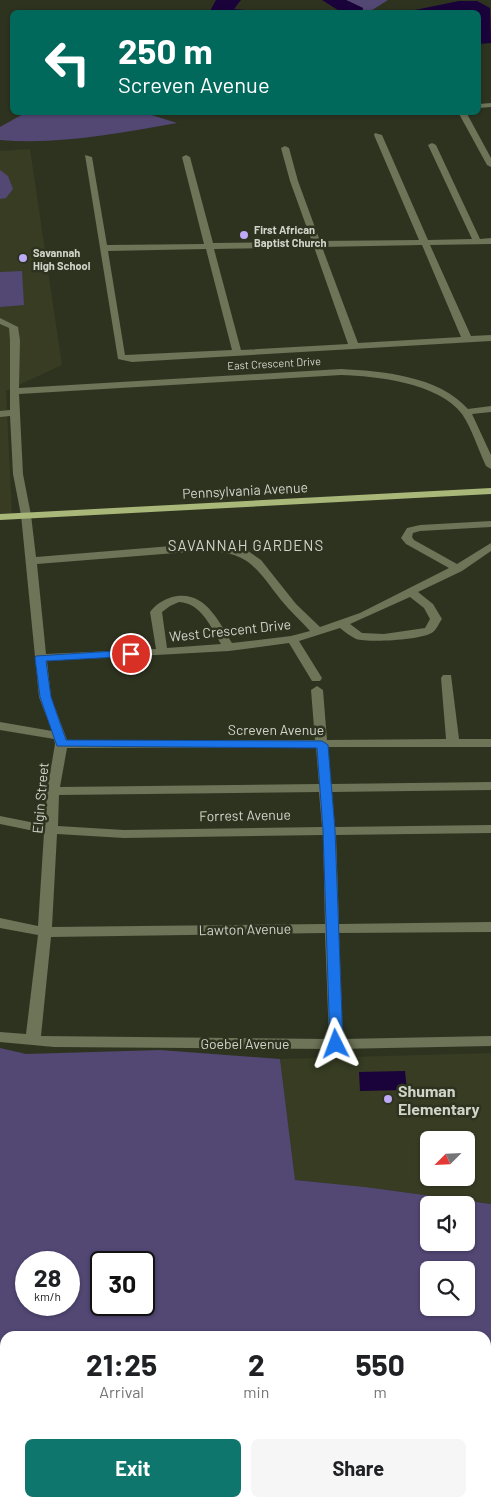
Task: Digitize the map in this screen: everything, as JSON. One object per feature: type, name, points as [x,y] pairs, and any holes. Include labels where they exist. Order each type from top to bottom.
[{"type":"main road","name":"Pennsylvania Avenue","points":[[0,517],[26,514],[175,509],[491,491]]},
{"type":"street","points":[[464,115],[491,165]]},
{"type":"street","points":[[378,135],[467,339]]},
{"type":"street","points":[[432,145],[477,241]]},
{"type":"street","points":[[285,148],[294,181],[354,346]]},
{"type":"street","points":[[88,157],[121,357],[132,359],[491,338]]},
{"type":"street","points":[[186,157],[237,353]]},
{"type":"street","points":[[103,248],[491,240]]},
{"type":"street","points":[[0,321],[6,322],[13,327],[16,355],[14,391],[18,474],[26,514],[45,697],[60,740]]},
{"type":"street","name":"East Crescent Drive","points":[[14,391],[202,379],[363,372],[418,384],[449,398],[466,412],[488,453],[491,466]]},
{"type":"street","points":[[466,412],[491,409]]},
{"type":"street","points":[[0,414],[16,413]]},
{"type":"street","points":[[458,569],[410,542],[406,538],[407,532],[420,528],[491,524]]},
{"type":"street","name":"West Crescent Drive","points":[[40,658],[229,647],[292,639],[342,623],[411,592],[481,556],[491,546]]},
{"type":"street","points":[[31,561],[184,548],[208,547],[229,550],[251,558],[262,568],[290,603],[318,632]]},
{"type":"street","points":[[342,623],[352,632],[370,637],[421,634],[429,630],[436,619],[429,606],[411,592]]},
{"type":"street","points":[[162,652],[156,612],[166,603],[183,598],[192,600],[205,610],[229,647]]},
{"type":"street","points":[[292,639],[316,684],[329,830],[336,1044]]},
{"type":"street","points":[[447,678],[453,743]]},
{"type":"street","name":"Screven Avenue","points":[[0,726],[60,740],[322,745],[491,743]]},
{"type":"street","name":"Elgin Street","points":[[34,1041],[45,932],[53,791],[60,740]]},
{"type":"street","points":[[53,791],[491,786]]},
{"type":"street","name":"Forrest Avenue","points":[[0,820],[51,830],[124,834],[491,829]]},
{"type":"street","name":"Lawton Avenue","points":[[0,922],[45,932],[331,927],[491,927]]},
{"type":"street","name":"Goebel Avenue","points":[[0,1037],[34,1041],[336,1044],[491,1041]]},
{"type":"shaded area","points":[[216,0],[241,0],[234,9],[246,10],[211,10]]},
{"type":"shaded area","points":[[322,0],[346,0],[363,8],[362,10],[338,10]]},
{"type":"shaded area","points":[[346,0],[388,0],[372,10],[362,10],[363,8]]},
{"type":"shaded area","points":[[459,1],[477,1],[490,8],[491,43],[481,44],[481,10],[415,10]]},
{"type":"shaded area","points":[[21,115],[151,115],[177,123],[111,134],[44,141],[0,140],[0,127]]},
{"type":"shaded area","name":"Savannah High School","points":[[30,149],[62,365],[6,391],[12,514],[0,515],[0,151]]},
{"type":"shaded area","points":[[0,170],[8,176],[13,189],[6,198],[0,199]]},
{"type":"shaded area","points":[[22,271],[24,305],[0,307],[0,272]]},
{"type":"shaded area","points":[[0,1048],[26,1054],[160,1050],[280,1059],[295,1180],[432,1196],[420,1196],[420,1251],[475,1251],[475,1202],[491,1204],[491,1331],[0,1331]]},
{"type":"shaded area","name":"Shuman Elementary","points":[[491,1053],[491,1204],[475,1202],[475,1196],[432,1196],[295,1180],[280,1059]]},
{"type":"shaded area","points":[[405,1071],[407,1090],[360,1091],[359,1072]]},
{"type":"place","name":"First African Baptist Church","points":[[244,235]]},
{"type":"place","name":"Savannah High School","points":[[23,258]]},
{"type":"place","name":"Shuman Elementary","points":[[388,1099]]},
{"type":"district","name":"SAVANNAH GARDENS","points":[[246,545]]},
{"type":"route","points":[[131,654],[40,658],[45,697],[60,736],[61,744],[322,745],[329,830],[336,1044]]}]
